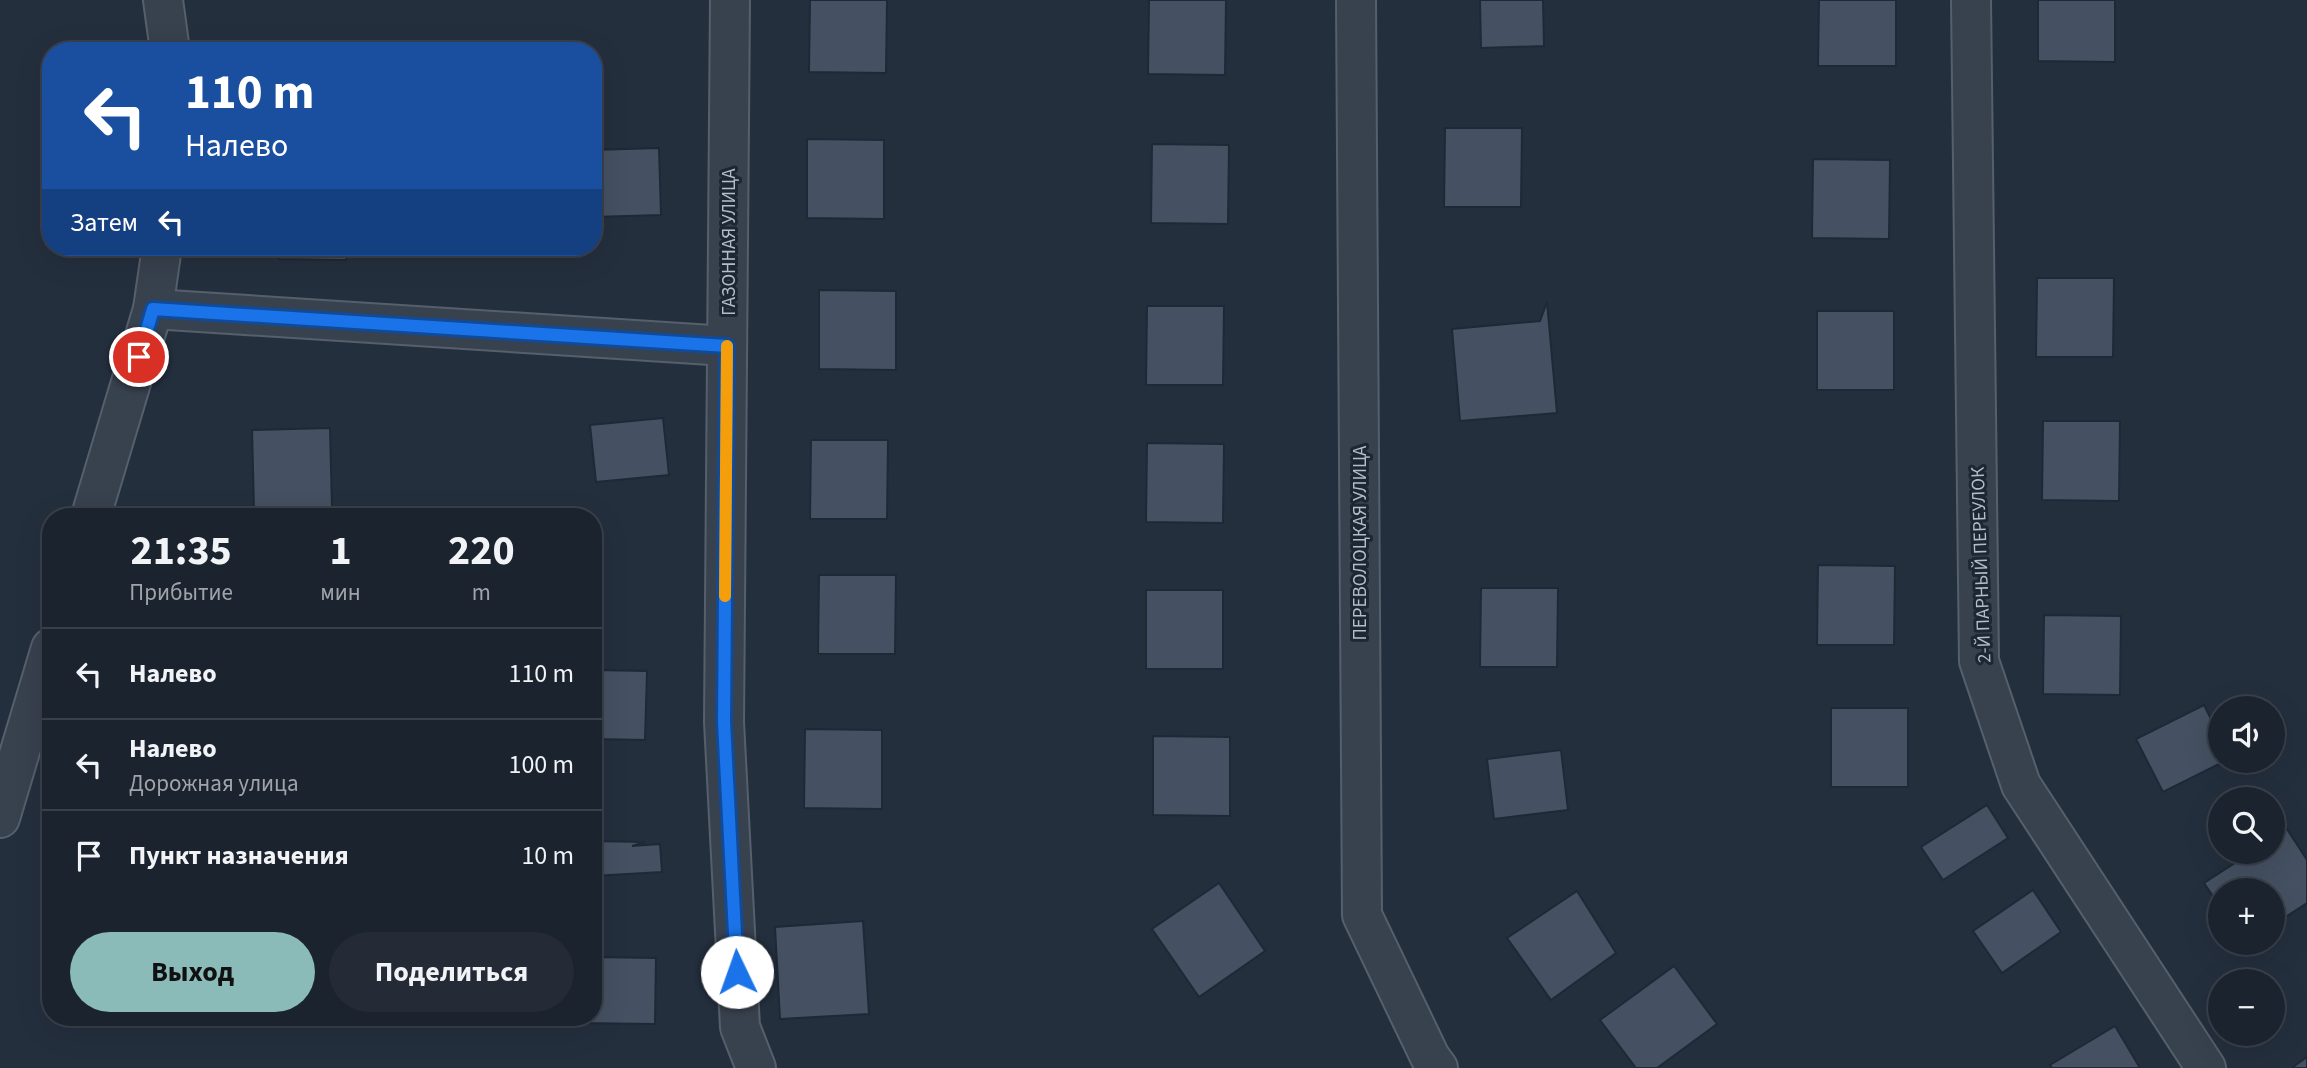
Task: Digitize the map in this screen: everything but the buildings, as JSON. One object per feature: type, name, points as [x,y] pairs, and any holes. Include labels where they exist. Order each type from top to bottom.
[{"type":"street","points":[[163,0],[169,42]]},
{"type":"street","name":"ГАЗОННАЯ УЛИЦА","points":[[730,0],[724,722],[740,1027],[756,1068]]},
{"type":"street","name":"ПЕРЕВОЛОЦКАЯ УЛИЦА","points":[[1356,0],[1362,915],[1430,1057],[1438,1068]]},
{"type":"street","name":"2-Й ПАРНЫЙ ПЕРЕУЛОК","points":[[1971,0],[1979,661],[2021,785],[2206,1068]]},
{"type":"street","points":[[93,508],[153,309],[161,256]]},
{"type":"street","points":[[153,309],[727,346]]},
{"type":"street","points":[[0,818],[13,728],[42,667]]},
{"type":"slow traffic","points":[[725,596],[727,346]]},
{"type":"route","points":[[139,357],[153,309],[727,346],[724,722],[737,972]]}]
